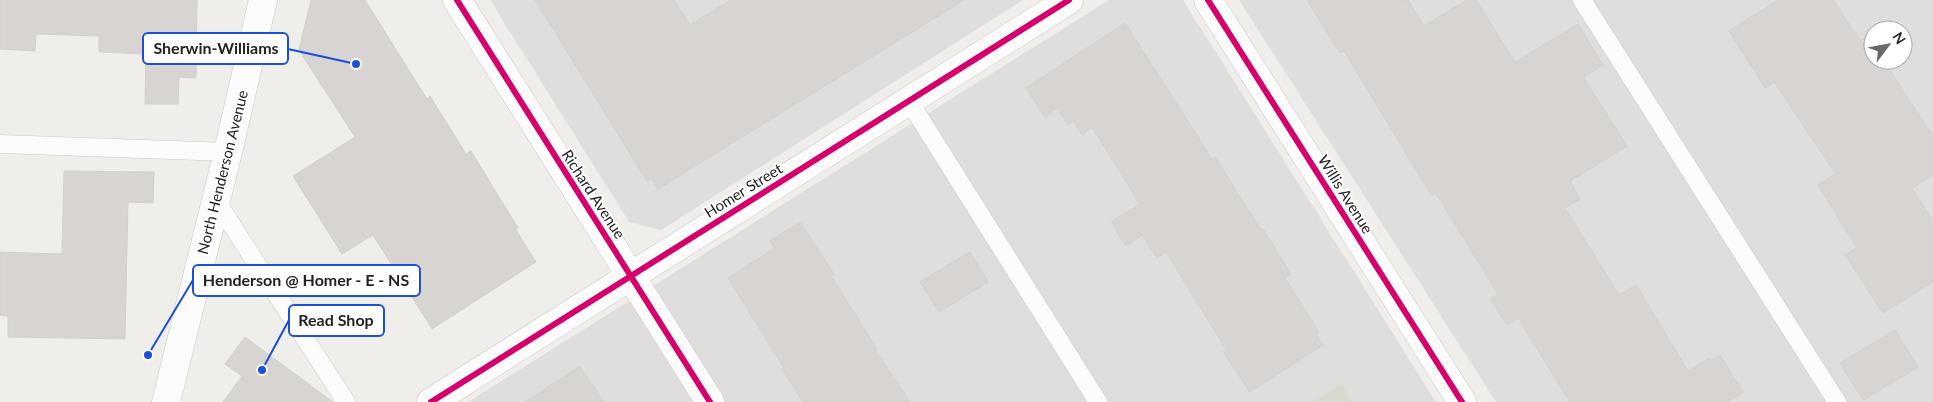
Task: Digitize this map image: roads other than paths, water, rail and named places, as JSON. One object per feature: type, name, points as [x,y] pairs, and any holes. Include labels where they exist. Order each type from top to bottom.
[{"type":"street","name":"North Henderson Avenue","points":[[166,402],[228,152],[263,0]]},
{"type":"street","name":"Richard Avenue","points":[[457,0],[710,402]]},
{"type":"street","name":"Homer Street","points":[[431,402],[1069,0]]},
{"type":"street","name":"Willis Avenue","points":[[1208,0],[1462,402]]},
{"type":"lane","points":[[1582,0],[1837,402]]},
{"type":"lane","points":[[909,101],[1098,402]]},
{"type":"lane","points":[[0,144],[228,152]]},
{"type":"lane","points":[[215,199],[346,402]]},
{"type":"place","name":"Sherwin-Williams","points":[[356,64]]},
{"type":"place","name":"Henderson @ Homer - E - NS","points":[[148,355]]},
{"type":"place","name":"Read Shop","points":[[262,370]]}]
